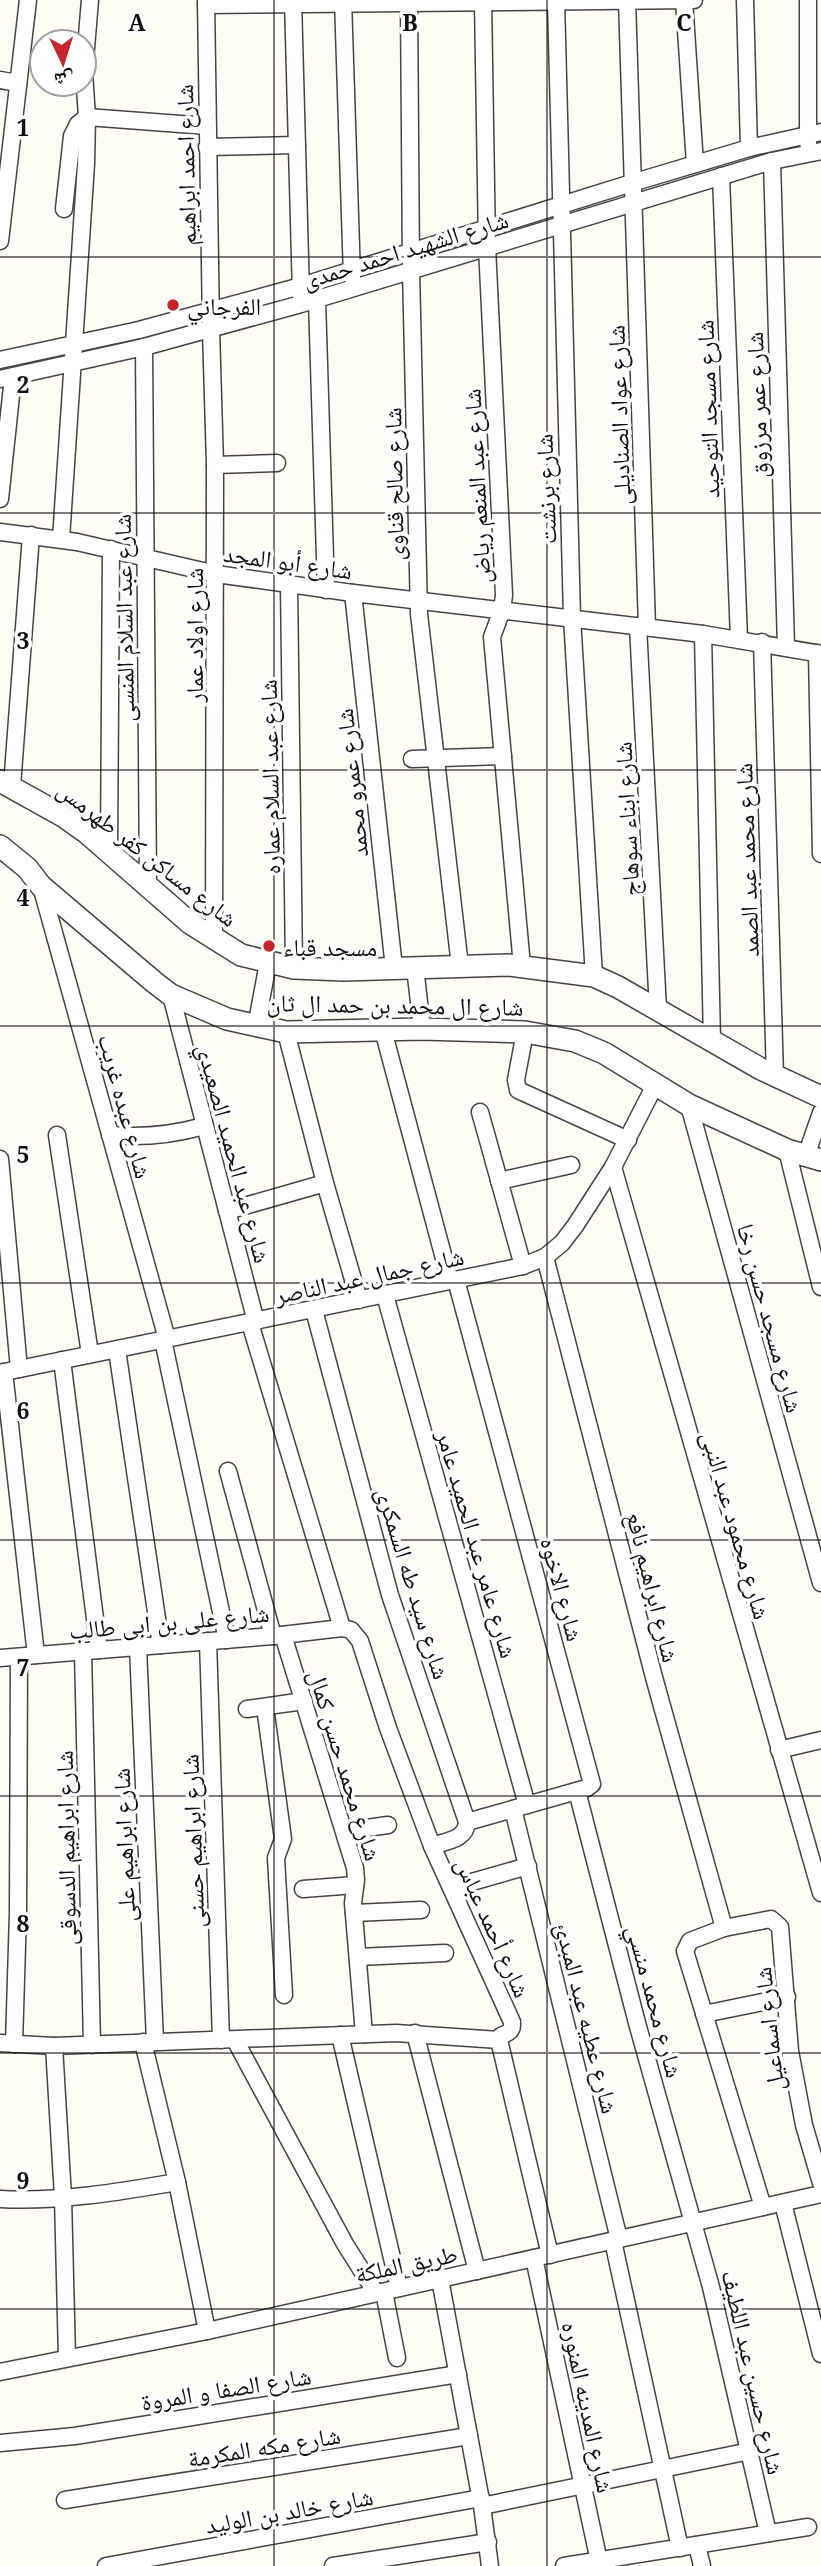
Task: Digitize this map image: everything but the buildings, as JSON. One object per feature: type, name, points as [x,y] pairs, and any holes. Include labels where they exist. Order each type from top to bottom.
[{"type":"street","points":[[0,241],[7,122],[18,83],[28,0]]},
{"type":"street","points":[[61,539],[87,156],[84,72],[90,0]]},
{"type":"street","name":"شارع عواد الصناديلى","points":[[628,0],[635,181],[642,626]]},
{"type":"street","points":[[684,0],[695,164]]},
{"type":"street","points":[[206,2],[694,0]]},
{"type":"street","points":[[745,0],[749,148]]},
{"type":"street","points":[[808,0],[815,151]]},
{"type":"street","name":"شارع عبد المنعم رياض","points":[[483,1],[486,228],[504,595],[502,610],[492,637],[522,966]]},
{"type":"street","name":"شارع برنشت","points":[[556,1],[559,204],[572,618],[594,976]]},
{"type":"street","name":"شارع احمد ابراهيم","points":[[206,2],[211,329]]},
{"type":"street","points":[[343,2],[352,290]]},
{"type":"street","name":"شارع صالح قناوى","points":[[409,2],[418,601],[460,966]]},
{"type":"street","points":[[293,3],[301,304]]},
{"type":"street","points":[[0,80],[18,83]]},
{"type":"street","points":[[64,209],[72,136],[78,124],[87,117],[207,126]]},
{"type":"street","name":"شارع الشهيد احمد حمدى","points":[[0,360],[74,344],[301,286],[635,181],[749,148],[814,133]]},
{"type":"street","points":[[207,147],[296,145]]},
{"type":"street","name":"شارع الشهيد احمد حمدى","points":[[6,378],[144,347],[317,300],[721,176],[815,151]]},
{"type":"street","name":"شارع عمر مرزوق","points":[[772,161],[786,647]]},
{"type":"street","name":"شارع مسجد التوحيد","points":[[721,176],[739,639]]},
{"type":"street","points":[[317,300],[326,590]]},
{"type":"street","name":"شارع اولاد عمار","points":[[211,329],[216,574],[214,940]]},
{"type":"street","name":"شارع عبد السلام المنسى","points":[[144,347],[148,887]]},
{"type":"street","points":[[0,499],[6,378]]},
{"type":"street","points":[[215,465],[277,463]]},
{"type":"street","name":"شارع أبو المجد","points":[[0,532],[61,539],[216,574],[326,590],[703,634],[762,642],[819,654]]},
{"type":"street","points":[[6,784],[31,535]]},
{"type":"street","points":[[109,851],[111,549]]},
{"type":"street","name":"شارع عبد السلام عماره","points":[[289,584],[294,968]]},
{"type":"street","name":"شارع عمرو محمد","points":[[353,593],[404,968],[422,1029]]},
{"type":"street","name":"شارع ابناء سوهاج","points":[[642,626],[658,1010]]},
{"type":"street","points":[[703,634],[712,1041]]},
{"type":"street","name":"شارع محمد عبد الصمد","points":[[762,642],[775,1076]]},
{"type":"street","points":[[819,654],[821,854]]},
{"type":"street","points":[[412,759],[503,755]]},
{"type":"street","name":"شارع مساكن كفر طهرمس","points":[[6,784],[63,816],[109,851],[148,887],[214,940],[240,955],[294,968],[522,966],[594,976],[775,1076],[821,1097]]},
{"type":"street","name":"شارع ال محمد بن حمد ال ثان","points":[[0,846],[27,868],[41,886],[171,995],[198,1009],[257,1027],[286,1032],[422,1029],[525,1032],[575,1041],[604,1053],[689,1105],[804,1155]]},
{"type":"street","name":"شارع عبده غريب","points":[[41,886],[165,1340]]},
{"type":"street","points":[[257,1027],[268,963]]},
{"type":"street","name":"شارع عبد الحميد الصعيدي","points":[[171,995],[253,1323],[342,1628]]},
{"type":"street","points":[[383,1030],[453,1281]]},
{"type":"street","points":[[286,1032],[359,1300]]},
{"type":"street","points":[[525,1032],[516,1080],[518,1090],[628,1140]]},
{"type":"street","name":"شارع جمال عبد الناصر","points":[[8,1371],[453,1281],[523,1266],[545,1257],[562,1243],[575,1226],[628,1140],[655,1085]]},
{"type":"street","name":"شارع مسجد حسن رخا","points":[[689,1105],[821,1583]]},
{"type":"street","points":[[480,1112],[523,1266]]},
{"type":"street","points":[[821,1113],[804,1155],[821,1287]]},
{"type":"street","points":[[110,1135],[173,1135],[204,1126]]},
{"type":"street","points":[[57,1135],[90,1354]]},
{"type":"street","points":[[0,1159],[8,1371],[27,1656],[18,1913],[7,2043],[54,2046],[415,2033],[499,2040],[542,2256]]},
{"type":"street","points":[[499,1181],[571,1165]]},
{"type":"street","name":"شارع محمود عبد النبى","points":[[612,1167],[821,1894]]},
{"type":"street","points":[[227,1211],[325,1183]]},
{"type":"street","name":"شارع ابراهيم نافع","points":[[545,1257],[655,1681],[724,1928]]},
{"type":"street","name":"شارع الاخوه","points":[[453,1281],[591,1781],[590,1787],[577,1791]]},
{"type":"street","name":"شارع عامر عبد الحميد عامر","points":[[385,1295],[520,1807]]},
{"type":"street","name":"شارع سيد طه السمكرى","points":[[314,1310],[390,1595],[467,1822]]},
{"type":"street","points":[[165,1340],[227,1640]]},
{"type":"street","points":[[117,1349],[161,1645]]},
{"type":"street","name":"شارع ابراهيم الدسوقى","points":[[62,1360],[91,1651],[92,2045]]},
{"type":"street","name":"شارع محمد حسن كمال","points":[[228,1471],[278,1636],[304,1701],[356,1875],[354,1913],[364,2034]]},
{"type":"street","name":"شارع على بن ابى طالب","points":[[0,1658],[278,1636],[342,1628]]},
{"type":"street","name":"شارع أحمد عباس","points":[[342,1628],[351,1630],[360,1641],[388,1728],[432,1846],[512,2022],[509,2033],[501,2036],[499,2040]]},
{"type":"street","name":"شارع ابراهيم حسنى","points":[[208,1641],[228,2040]]},
{"type":"street","name":"شارع ابراهيم على","points":[[138,1647],[149,2042],[206,2331]]},
{"type":"street","points":[[247,1709],[304,1701]]},
{"type":"street","points":[[265,1707],[283,1839],[276,1858],[285,1995]]},
{"type":"street","points":[[779,1750],[821,1740]]},
{"type":"street","points":[[432,1846],[462,1836],[467,1822],[577,1791]]},
{"type":"street","name":"شارع محمد منسي","points":[[577,1791],[693,2223]]},
{"type":"street","name":"شارع عطيه عبد المبدئ","points":[[520,1807],[528,1866],[616,2240],[680,2548]]},
{"type":"street","points":[[345,1831],[387,1825]]},
{"type":"street","points":[[451,1888],[528,1866]]},
{"type":"street","points":[[303,1889],[355,1885]]},
{"type":"street","points":[[354,1913],[421,1910]]},
{"type":"street","name":"شارع اسماعيل","points":[[724,1928],[771,1919],[780,1927],[790,2051],[796,2088],[821,2183]]},
{"type":"street","points":[[724,1928],[690,1941],[685,1947],[763,2207]]},
{"type":"street","points":[[358,1957],[445,1953]]},
{"type":"street","points":[[704,2014],[787,1997]]},
{"type":"street","points":[[415,2033],[449,2155],[477,2271]]},
{"type":"street","points":[[340,2035],[397,2358]]},
{"type":"street","points":[[228,2040],[345,2244],[387,2291]]},
{"type":"street","points":[[54,2046],[63,2197],[67,2358]]},
{"type":"street","points":[[0,2199],[120,2192],[177,2182]]},
{"type":"street","name":"طريق الملكة","points":[[0,2372],[206,2331],[821,2194]]},
{"type":"street","points":[[783,2203],[821,2354]]},
{"type":"street","name":"شارع حسين عبد اللطيف","points":[[693,2223],[711,2287],[768,2533]]},
{"type":"street","name":"شارع المدينه المنوره","points":[[542,2256],[582,2485],[599,2563]]},
{"type":"street","points":[[440,2279],[482,2502],[490,2566]]},
{"type":"street","name":"شارع الصفا و المروة","points":[[0,2443],[75,2436],[458,2374]]},
{"type":"street","name":"شارع مكه المكرمة","points":[[65,2500],[470,2436]]},
{"type":"street","name":"شارع خالد بن الوليد","points":[[106,2566],[582,2485],[750,2451]]},
{"type":"street","points":[[564,2566],[599,2563],[808,2527]]},
{"type":"street","points":[[333,2566],[488,2542]]},
{"type":"street","points":[[697,2545],[702,2566]]},
{"type":"place","name":"الفرجاني","points":[[173,305]]},
{"type":"place","name":"مسجد قباء","points":[[269,946]]}]
